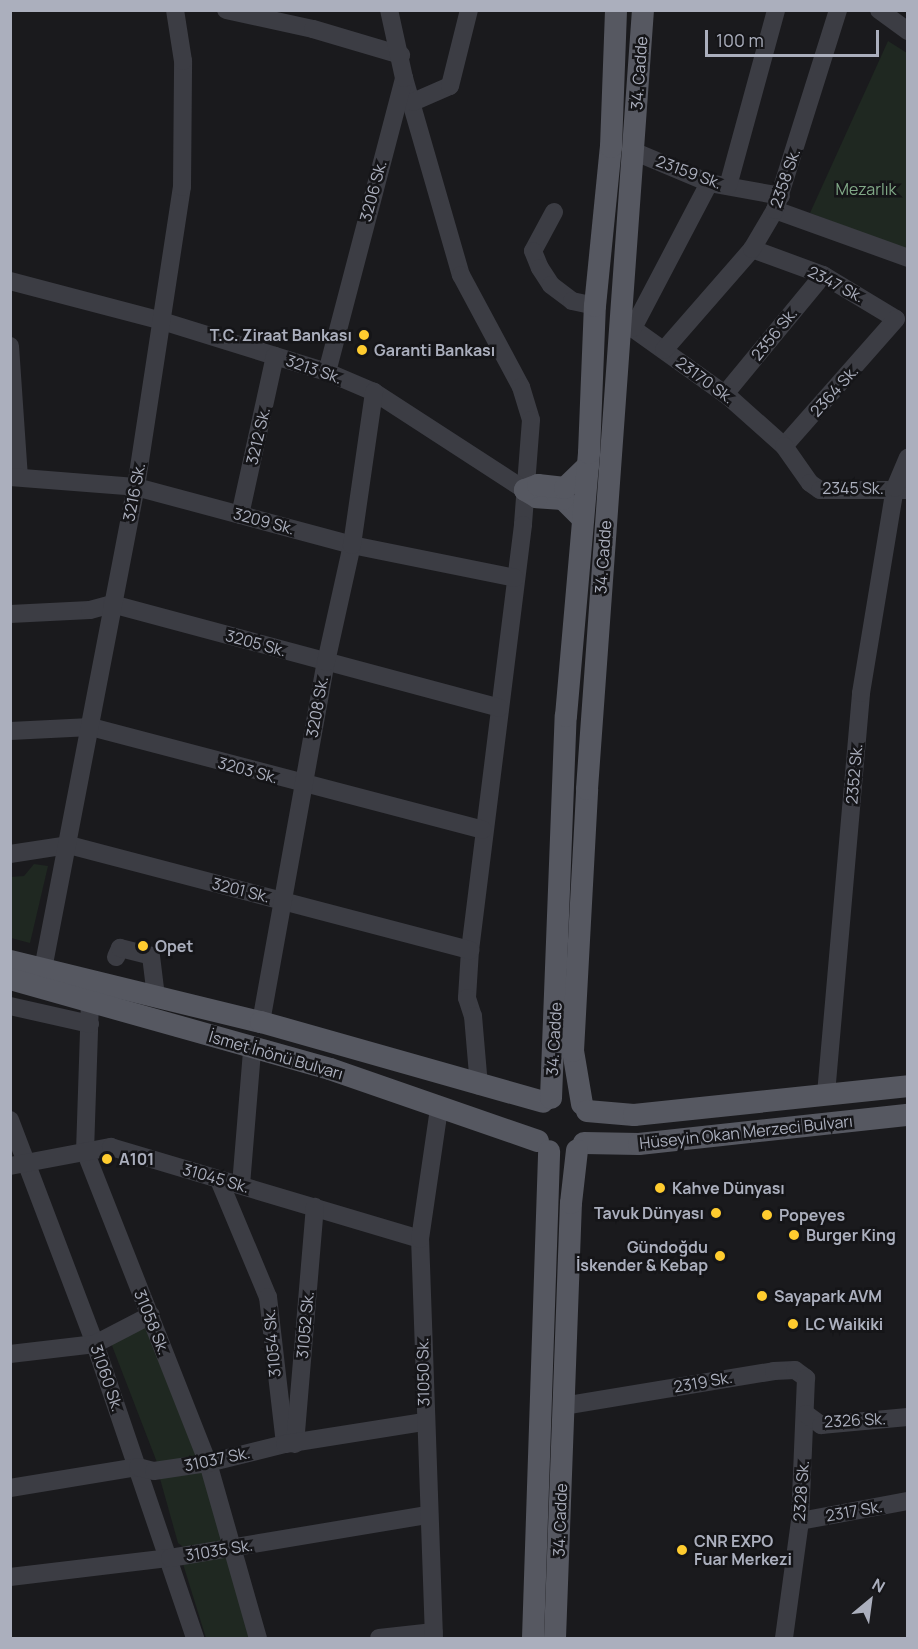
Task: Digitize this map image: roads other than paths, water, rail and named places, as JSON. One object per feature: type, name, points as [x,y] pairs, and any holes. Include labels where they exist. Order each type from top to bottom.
[{"type":"main road","name":"34. Cadde","points":[[547,1100],[554,1045],[566,716],[588,466],[595,306],[611,147],[616,10]]},
{"type":"main road","name":"34. Cadde","points":[[585,1107],[573,1051],[627,324],[633,151],[643,10]]},
{"type":"main road","points":[[564,494],[588,466]]},
{"type":"main road","points":[[525,490],[538,485],[564,494],[583,519]]},
{"type":"main road","name":"İsmet İnönü Bulvarı","points":[[10,986],[24,970],[97,993],[252,1050],[330,1069],[544,1146]]},
{"type":"main road","name":"İsmet İnönü Bulvarı","points":[[97,993],[156,997],[261,1022],[479,1086],[547,1100]]},
{"type":"main road","points":[[517,1094],[530,1089],[540,1077],[554,1045]]},
{"type":"main road","name":"Hüseyin Okan Merzeci Bulvarı","points":[[585,1107],[634,1115],[908,1086]]},
{"type":"main road","points":[[565,1096],[585,1107],[591,1127],[581,1146],[558,1154],[544,1146],[532,1121],[547,1100],[565,1096]]},
{"type":"main road","name":"Hüseyin Okan Merzeci Bulvarı","points":[[581,1146],[639,1144],[908,1114]]},
{"type":"main road","name":"34. Cadde","points":[[533,1638],[544,1146]]},
{"type":"main road","name":"34. Cadde","points":[[555,1638],[571,1203],[581,1146]]},
{"type":"street","name":"3216 Sk.","points":[[24,970],[69,845],[111,604],[136,487],[162,321],[182,187],[183,61],[174,10]]},
{"type":"street","points":[[226,10],[313,29],[401,55]]},
{"type":"street","name":"3206 Sk.","points":[[327,372],[404,78],[401,55],[389,10]]},
{"type":"street","points":[[413,102],[450,86],[469,10]]},
{"type":"street","points":[[728,186],[776,10]]},
{"type":"street","name":"2358 Sk.","points":[[664,350],[752,249],[778,203],[838,10]]},
{"type":"street","points":[[879,10],[908,31]]},
{"type":"street","points":[[404,78],[413,102],[461,275],[521,387],[531,420],[515,578],[470,950],[467,998],[473,1016],[479,1086]]},
{"type":"street","name":"23159 Sk.","points":[[633,151],[709,183],[728,186],[778,203],[908,258]]},
{"type":"street","points":[[627,324],[709,183]]},
{"type":"street","points":[[554,212],[533,250],[540,268],[551,285],[572,301],[595,306]]},
{"type":"street","name":"2347 Sk.","points":[[752,249],[823,275],[896,320],[883,337]]},
{"type":"street","name":"2356 Sk.","points":[[725,394],[823,275]]},
{"type":"street","name":"3213 Sk.","points":[[10,281],[162,321],[327,372],[374,392],[525,490]]},
{"type":"street","name":"23170 Sk.","points":[[627,324],[725,394],[784,446]]},
{"type":"street","name":"2364 Sk.","points":[[784,446],[883,337]]},
{"type":"street","points":[[10,346],[15,477]]},
{"type":"street","name":"3212 Sk.","points":[[240,515],[275,357]]},
{"type":"street","name":"3208 Sk.","points":[[261,1022],[281,900],[351,544],[374,392]]},
{"type":"street","name":"2345 Sk.","points":[[784,446],[810,483],[820,490],[901,489]]},
{"type":"street","name":"2352 Sk.","points":[[826,1094],[861,693],[908,458]]},
{"type":"street","name":"3209 Sk.","points":[[15,477],[136,487],[351,544],[515,578]]},
{"type":"street","name":"3205 Sk.","points":[[10,614],[90,610],[111,604],[499,708]]},
{"type":"street","name":"3203 Sk.","points":[[10,732],[91,727],[303,785],[483,830]]},
{"type":"street","name":"3201 Sk.","points":[[10,854],[69,845],[470,950]]},
{"type":"street","points":[[97,993],[116,957],[150,966],[156,997]]},
{"type":"street","name":"31058 Sk.","points":[[97,993],[90,1024],[84,1152],[151,1315],[208,1463],[258,1638]]},
{"type":"street","points":[[10,1006],[90,1024]]},
{"type":"street","points":[[241,1185],[252,1050]]},
{"type":"street","name":"31050 Sk.","points":[[434,1635],[427,1515],[420,1239],[439,1108]]},
{"type":"street","name":"31060 Sk.","points":[[10,1120],[19,1164],[95,1344],[170,1558],[195,1638]]},
{"type":"street","name":"31045 Sk.","points":[[19,1164],[111,1147],[420,1239]]},
{"type":"street","name":"31054 Sk.","points":[[219,1180],[268,1297],[290,1444]]},
{"type":"street","name":"31052 Sk.","points":[[290,1444],[315,1207]]},
{"type":"street","points":[[10,1354],[95,1344],[151,1315]]},
{"type":"street","name":"2319 Sk.","points":[[564,1406],[787,1370],[806,1378],[806,1414]]},
{"type":"street","name":"2326 Sk.","points":[[806,1414],[821,1425],[908,1417]]},
{"type":"street","name":"2328 Sk.","points":[[784,1638],[800,1521],[806,1414]]},
{"type":"street","name":"31037 Sk.","points":[[10,1488],[138,1467],[154,1471],[208,1463],[290,1444],[424,1422]]},
{"type":"street","name":"2317 Sk.","points":[[800,1521],[908,1501]]},
{"type":"street","name":"31035 Sk.","points":[[10,1577],[170,1558],[427,1515]]},
{"type":"street","points":[[380,1638],[434,1635]]},
{"type":"place","name":"T.C. Ziraat Bankası","points":[[364,335]]},
{"type":"place","name":"Garanti Bankası","points":[[362,350]]},
{"type":"place","name":"Opet","points":[[143,946]]},
{"type":"place","name":"A101","points":[[107,1159]]},
{"type":"place","name":"Kahve Dünyası","points":[[660,1188]]},
{"type":"place","name":"Tavuk Dünyası","points":[[716,1213]]},
{"type":"place","name":"Popeyes","points":[[767,1215]]},
{"type":"place","name":"Burger King","points":[[794,1235]]},
{"type":"place","name":"Gündoğdu İskender & Kebap","points":[[720,1256]]},
{"type":"place","name":"Sayapark AVM","points":[[762,1296]]},
{"type":"place","name":"LC Waikiki","points":[[793,1324]]},
{"type":"place","name":"CNR EXPO Fuar Merkezi","points":[[682,1550]]},
{"type":"park label","name":"Mezarlık","points":[[866,189]]}]
